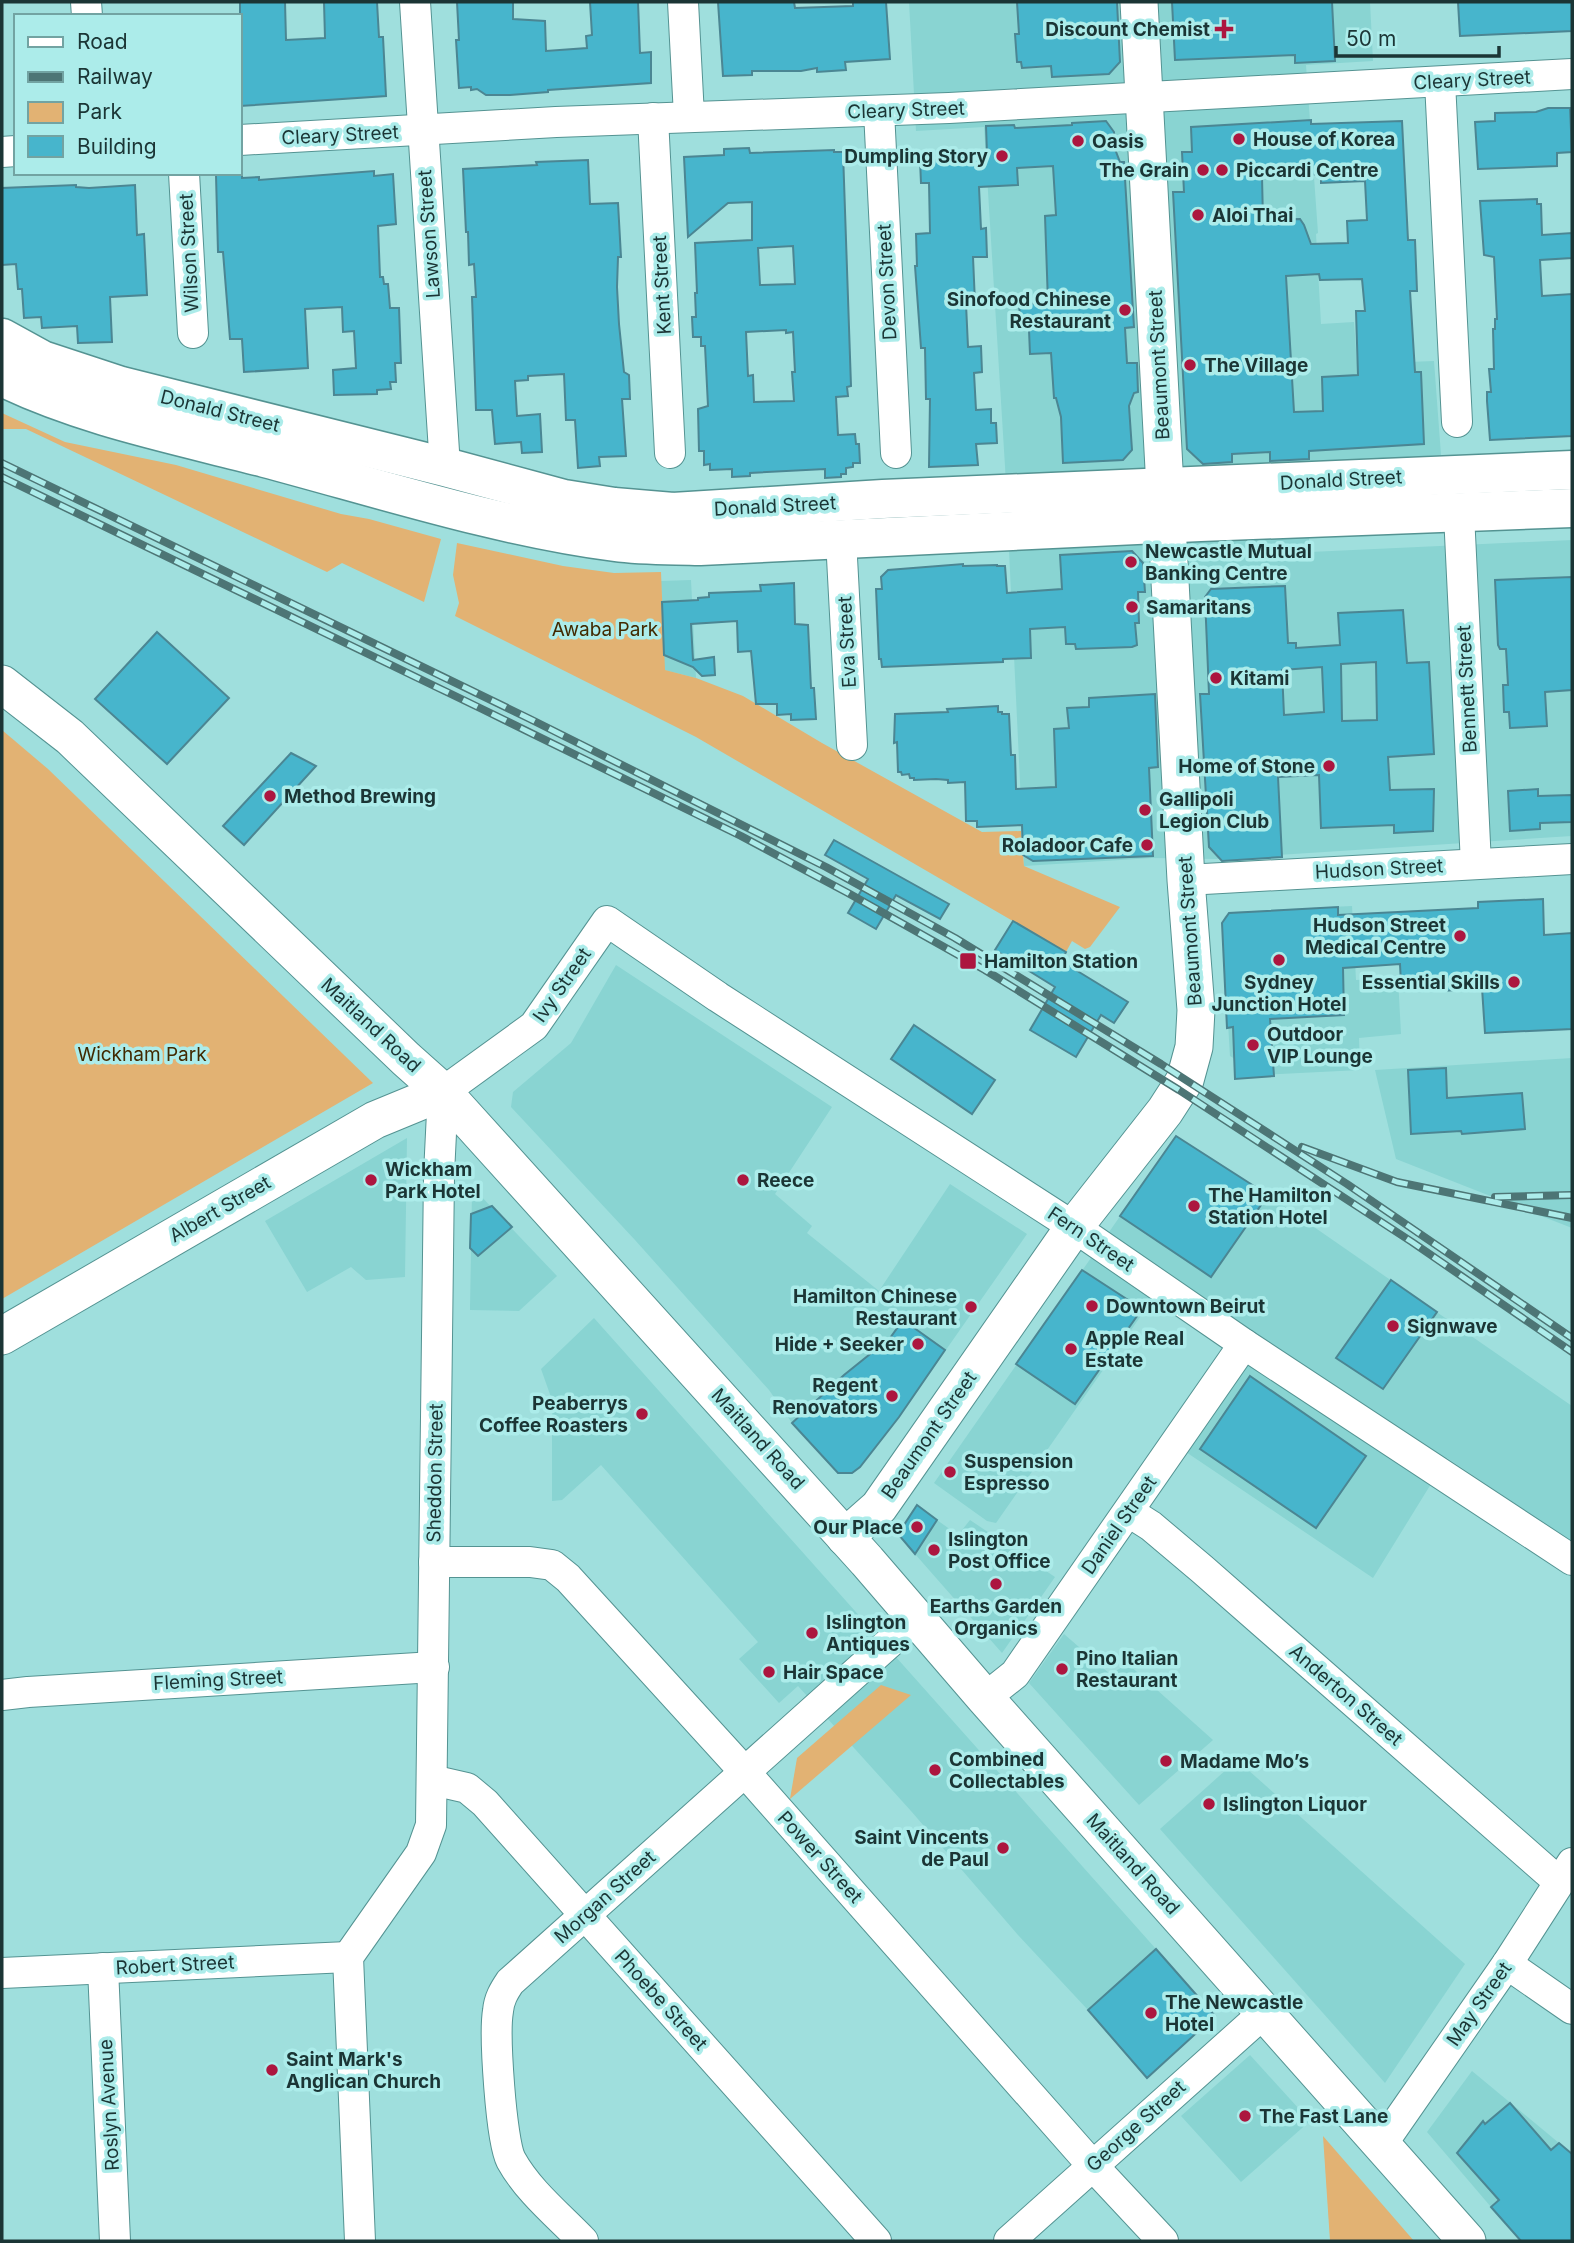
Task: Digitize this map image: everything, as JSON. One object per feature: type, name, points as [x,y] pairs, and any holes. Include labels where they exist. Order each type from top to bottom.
[{"type":"highway","name":"Donald Street","points":[[2,338],[42,359],[121,386],[564,499],[614,507],[673,512],[883,499],[1459,514],[1572,508]]},
{"type":"highway","name":"Donald Street","points":[[2,377],[27,389],[97,414],[560,534],[618,543],[700,546],[841,539],[1166,506],[1572,470]]},
{"type":"highway","points":[[445,467],[448,506]]},
{"type":"main road","name":"Beaumont Street","points":[[845,1537],[878,1507],[1074,1227],[1165,1111],[1185,1080],[1190,1066],[1196,1010],[1186,880],[1139,2]]},
{"type":"main road","name":"Maitland Road","points":[[2,684],[70,737],[355,1012],[457,1082],[985,1698],[1467,2241]]},
{"type":"main road","name":"Albert Street","points":[[2,1336],[375,1120],[457,1082]]},
{"type":"street","name":"Lawson Street","points":[[415,2],[445,467]]},
{"type":"street","points":[[683,2],[689,116]]},
{"type":"street","name":"Cleary Street","points":[[242,140],[689,116],[879,111],[1572,74]]},
{"type":"street","points":[[1440,82],[1457,422]]},
{"type":"street","name":"Devon Street","points":[[879,111],[896,453]]},
{"type":"street","name":"Kent Street","points":[[653,118],[670,453]]},
{"type":"street","name":"Wilson Street","points":[[184,175],[193,333]]},
{"type":"street","name":"Bennett Street","points":[[1459,514],[1476,864]]},
{"type":"street","name":"Eva Street","points":[[841,539],[852,745]]},
{"type":"street","name":"Hudson Street","points":[[1186,880],[1572,859]]},
{"type":"street","name":"Ivy Street","points":[[457,1082],[534,1026],[607,921]]},
{"type":"street","name":"Fern Street","points":[[607,921],[718,997],[1074,1227],[1572,1560]]},
{"type":"street","name":"Sheddon Street","points":[[348,1957],[421,1853],[430,1825],[439,1174],[457,1082]]},
{"type":"street","name":"Daniel Street","points":[[985,1698],[1015,1674],[1244,1343]]},
{"type":"street","name":"Anderton Street","points":[[1129,1512],[1151,1526],[1566,1872]]},
{"type":"street","name":"Power Street","points":[[434,1562],[530,1562],[552,1565],[568,1578],[1163,2241]]},
{"type":"street","name":"Morgan Street","points":[[583,2241],[521,2175],[510,2158],[505,2139],[496,2033],[500,1997],[510,1982],[917,1618]]},
{"type":"street","name":"Fleming Street","points":[[2,1695],[434,1667]]},
{"type":"street","name":"Phoebe Street","points":[[432,1780],[467,1788],[485,1803],[876,2241]]},
{"type":"street","name":"May Street","points":[[1382,2144],[1507,1964],[1566,1872]]},
{"type":"street","points":[[348,1957],[360,2241]]},
{"type":"street","name":"Robert Street","points":[[2,1973],[348,1957]]},
{"type":"street","points":[[1507,1964],[1572,2009]]},
{"type":"street","name":"Roslyn Avenue","points":[[103,1968],[115,2241]]},
{"type":"street","name":"George Street","points":[[1009,2241],[1265,2012]]},
{"type":"shaded area","points":[[909,2],[1370,2],[1373,61],[1306,65],[1318,233],[1321,324],[1354,322],[1357,364],[1434,361],[1441,455],[1303,463],[1310,552],[1572,540],[1572,836],[1216,859],[1152,858],[1024,866],[1005,466],[984,127],[916,131]]},
{"type":"shaded area","points":[[691,580],[696,678],[664,670],[661,581]]},
{"type":"shaded area","points":[[1352,906],[1356,980],[1398,978],[1401,1034],[1359,1038],[1360,1070],[1261,1075],[1230,1056],[1222,923],[1225,916],[1232,912]]},
{"type":"shaded area","points":[[616,965],[832,1107],[775,1194],[812,1226],[807,1233],[879,1291],[950,1184],[1027,1234],[899,1417],[852,1473],[834,1470],[792,1423],[769,1390],[511,1107],[513,1092],[571,1043]]},
{"type":"shaded area","points":[[1572,1058],[1572,1228],[1396,1159],[1375,1070]]},
{"type":"shaded area","points":[[1176,1136],[1268,1195],[1572,1406],[1572,1542],[1447,1458],[1373,1578],[1180,1448],[1252,1351],[1159,1290],[996,1523],[987,1521],[934,1483]]},
{"type":"shaded area","name":"Wickham Park Hotel","points":[[407,1138],[405,1277],[366,1280],[351,1267],[307,1292],[265,1221]]},
{"type":"shaded area","points":[[472,1192],[477,1192],[557,1276],[519,1311],[470,1310]]},
{"type":"shaded area","points":[[594,1318],[1156,1949],[1088,2010],[1018,1935],[798,1686],[779,1703],[739,1659],[758,1642],[601,1465],[562,1500],[552,1501],[552,1400],[541,1369]]},
{"type":"shaded area","points":[[937,1520],[958,1535],[970,1520],[1055,1577],[1002,1653],[915,1554]]},
{"type":"shaded area","points":[[1064,1634],[1110,1674],[1128,1664],[1213,1740],[1139,1805],[1029,1683]]},
{"type":"shaded area","points":[[1237,1760],[1465,1964],[1385,2083],[1160,1829]]},
{"type":"shaded area","points":[[1250,2055],[1310,2121],[1241,2182],[1181,2116]]},
{"type":"shaded area","points":[[1472,2071],[1559,2143],[1491,2207],[1427,2132]]},
{"type":"green space","points":[[2,413],[65,442],[176,465],[341,514],[441,539],[424,602],[342,563],[327,572],[26,429],[2,429]]},
{"type":"green space","name":"Awaba Park","points":[[457,543],[563,566],[614,573],[661,572],[665,670],[696,678],[743,696],[982,832],[1021,831],[1024,866],[1120,907],[1090,947],[1085,949],[1072,941],[1066,952],[696,737],[455,616],[459,603],[453,575]]},
{"type":"green space","name":"Wickham Park","points":[[2,730],[48,769],[373,1083],[2,1299]]},
{"type":"green space","points":[[881,1685],[911,1695],[790,1799],[797,1758]]},
{"type":"green space","points":[[1323,2136],[1414,2241],[1330,2241]]},
{"type":"building","points":[[240,2],[285,2],[286,40],[325,38],[324,2],[377,2],[379,37],[383,37],[386,96],[242,106]]},
{"type":"building","points":[[457,2],[513,2],[513,19],[545,21],[546,51],[587,48],[586,36],[592,35],[590,2],[638,2],[640,53],[651,52],[651,83],[510,95],[486,95],[477,89],[471,90],[471,87],[459,88]]},
{"type":"building","points":[[718,2],[794,2],[795,8],[853,6],[853,2],[886,2],[890,59],[845,62],[846,70],[817,72],[817,68],[801,71],[752,71],[752,75],[723,76]]},
{"type":"building","points":[[1017,2],[1117,2],[1120,62],[1109,74],[1052,77],[1051,66],[1022,68],[1021,62],[1017,62]]},
{"type":"building","name":"Discount Chemist","points":[[1172,2],[1332,2],[1335,61],[1295,63],[1295,55],[1175,60]]},
{"type":"building","points":[[1458,2],[1572,2],[1572,31],[1460,36]]},
{"type":"building","points":[[1548,108],[1570,108],[1572,152],[1557,153],[1557,166],[1478,169],[1475,122],[1495,121],[1495,113],[1536,112]]},
{"type":"building","points":[[1311,120],[1311,124],[1402,121],[1408,240],[1415,240],[1417,291],[1410,291],[1415,372],[1421,372],[1424,444],[1309,451],[1309,459],[1270,461],[1270,452],[1232,454],[1232,462],[1203,464],[1187,449],[1173,192],[1184,192],[1182,152],[1192,152],[1191,127]],"holes":[[[1321,174],[1321,183],[1365,181],[1367,220],[1347,221],[1348,243],[1311,244],[1300,219],[1263,220],[1262,177]],[[1319,274],[1320,280],[1362,279],[1365,311],[1356,311],[1358,375],[1322,377],[1323,411],[1294,412],[1286,276]]]},
{"type":"building","points":[[1106,121],[1114,132],[1115,149],[1120,162],[1124,162],[1134,327],[1125,328],[1127,363],[1137,363],[1138,392],[1134,393],[1129,406],[1132,450],[1123,460],[1063,463],[1061,417],[1054,398],[1051,353],[1030,354],[1029,330],[1021,330],[1019,304],[1048,303],[1045,216],[1056,215],[1053,166],[1017,168],[1018,185],[979,187],[981,229],[986,228],[987,257],[973,257],[975,303],[966,304],[968,347],[981,346],[982,372],[974,373],[976,410],[991,409],[991,423],[996,423],[997,443],[976,444],[978,465],[929,467],[930,399],[926,399],[925,348],[921,348],[915,266],[916,234],[930,233],[929,183],[921,183],[920,160],[987,154],[986,126],[1014,125],[1015,128]]},
{"type":"building","points":[[749,148],[750,153],[843,152],[851,386],[847,387],[848,396],[836,397],[838,435],[855,434],[856,444],[859,444],[860,463],[853,463],[853,467],[846,468],[846,474],[841,474],[841,477],[825,478],[825,469],[750,473],[750,476],[732,477],[732,469],[710,470],[710,464],[704,465],[704,451],[699,451],[698,409],[708,406],[705,346],[701,346],[701,337],[693,337],[692,317],[696,317],[697,293],[695,243],[752,240],[752,202],[728,203],[688,237],[684,157],[724,155],[724,149]],"holes":[[[793,246],[795,284],[760,285],[758,248]],[[786,330],[786,333],[793,332],[794,401],[754,402],[753,375],[748,376],[746,332]]]},
{"type":"building","points":[[588,160],[590,204],[618,203],[621,257],[618,257],[617,287],[619,324],[624,372],[629,375],[630,399],[622,399],[626,456],[599,457],[600,466],[578,468],[575,420],[566,420],[564,374],[528,376],[528,380],[515,381],[517,416],[540,414],[542,452],[522,453],[521,442],[495,444],[492,410],[476,410],[472,297],[476,297],[474,264],[469,265],[463,169]]},
{"type":"building","points":[[374,171],[374,176],[393,174],[396,224],[378,226],[380,277],[383,277],[384,284],[388,284],[390,308],[399,308],[401,363],[395,363],[396,382],[390,382],[391,389],[377,390],[377,394],[334,395],[333,370],[356,368],[354,331],[343,332],[342,307],[305,309],[308,368],[244,372],[242,339],[230,339],[223,252],[218,252],[216,175],[242,175],[242,178],[259,177],[259,180]]},
{"type":"building","points":[[76,185],[89,188],[135,185],[137,235],[144,234],[147,295],[110,297],[112,342],[78,343],[77,326],[42,328],[41,317],[24,318],[22,289],[18,289],[16,264],[2,265],[2,188]]},
{"type":"building","points":[[1537,199],[1537,204],[1541,204],[1542,235],[1572,233],[1572,258],[1540,260],[1542,296],[1572,294],[1572,436],[1490,440],[1487,392],[1491,392],[1489,369],[1494,369],[1493,329],[1497,319],[1494,257],[1484,255],[1480,201]]},
{"type":"building","points":[[1132,551],[1143,563],[1145,592],[1138,592],[1139,623],[1135,623],[1137,645],[1076,649],[1075,644],[1066,644],[1065,627],[1030,629],[1031,658],[1003,659],[1003,662],[882,667],[879,659],[876,589],[882,589],[881,577],[888,570],[963,564],[997,565],[1005,566],[1007,593],[1062,589],[1060,555]]},
{"type":"building","points":[[1572,577],[1572,690],[1545,692],[1547,726],[1510,728],[1509,712],[1504,712],[1503,685],[1508,685],[1506,649],[1500,649],[1498,645],[1495,580]]},
{"type":"building","points":[[794,583],[795,624],[808,625],[811,688],[814,688],[816,719],[791,720],[791,714],[777,715],[777,704],[756,704],[751,651],[738,652],[737,621],[691,624],[693,660],[714,657],[715,675],[702,676],[693,667],[664,655],[662,602],[698,600],[709,597],[709,593],[761,591],[760,585]]},
{"type":"building","points":[[1285,586],[1288,643],[1296,643],[1296,648],[1340,645],[1338,613],[1403,610],[1407,663],[1429,662],[1434,754],[1388,757],[1390,790],[1434,789],[1433,831],[1394,833],[1394,825],[1321,828],[1319,775],[1278,777],[1282,857],[1222,861],[1209,847],[1200,694],[1209,694],[1205,597],[1211,589]],"holes":[[[1376,662],[1377,720],[1342,721],[1341,664]],[[1322,667],[1324,712],[1284,715],[1282,670]]]},
{"type":"building","points":[[157,632],[229,698],[167,764],[95,699]]},
{"type":"building","points":[[1155,694],[1158,767],[1149,768],[1153,856],[1033,861],[1023,855],[1022,825],[977,827],[977,821],[966,821],[965,782],[914,780],[909,774],[902,775],[898,772],[897,742],[894,743],[895,714],[948,712],[947,709],[998,706],[998,712],[1009,714],[1011,755],[1015,755],[1016,789],[1056,787],[1054,729],[1069,728],[1067,708],[1089,707],[1089,698]]},
{"type":"building","name":"Method Brewing","points":[[291,753],[316,766],[244,845],[223,826]]},
{"type":"building","points":[[1538,789],[1538,796],[1572,795],[1572,822],[1540,823],[1540,829],[1510,831],[1508,791]]},
{"type":"building","points":[[834,840],[949,904],[940,919],[896,895],[876,929],[848,913],[868,879],[825,855]]},
{"type":"building","points":[[1543,899],[1544,935],[1572,933],[1572,1029],[1485,1033],[1482,988],[1443,991],[1442,986],[1423,988],[1423,982],[1401,984],[1400,964],[1343,968],[1344,1015],[1270,1019],[1274,1076],[1235,1079],[1233,1027],[1227,1028],[1222,923],[1229,913],[1338,907],[1338,915],[1478,908],[1478,902]]},
{"type":"building","points":[[1013,921],[1066,952],[1061,961],[1128,1002],[1114,1023],[1101,1015],[1076,1057],[1030,1030],[1055,987],[995,950]]},
{"type":"building","points":[[914,1025],[995,1080],[972,1114],[891,1059]]},
{"type":"building","points":[[1446,1068],[1447,1098],[1522,1093],[1525,1129],[1462,1134],[1461,1131],[1411,1134],[1408,1070]]},
{"type":"building","name":"The Hamilton Station Hotel","points":[[1176,1136],[1268,1195],[1211,1277],[1120,1216]]},
{"type":"building","points":[[492,1206],[512,1227],[478,1256],[470,1248],[471,1214]]},
{"type":"building","points":[[1082,1270],[1142,1309],[1075,1404],[1016,1364]]},
{"type":"building","name":"Signwave","points":[[1391,1280],[1437,1312],[1383,1389],[1336,1358]]},
{"type":"building","points":[[903,1320],[945,1350],[899,1417],[860,1467],[852,1473],[838,1473],[792,1423],[844,1375],[890,1338]]},
{"type":"building","points":[[1250,1376],[1366,1456],[1316,1528],[1200,1449]]},
{"type":"building","name":"Our Place","points":[[917,1505],[937,1520],[915,1554],[898,1534]]},
{"type":"building","name":"The Newcastle Hotel","points":[[1156,1949],[1215,2016],[1147,2078],[1088,2010]]},
{"type":"building","points":[[1510,2103],[1551,2150],[1559,2143],[1572,2154],[1572,2241],[1521,2241],[1491,2207],[1499,2200],[1457,2153],[1483,2121],[1485,2124]]},
{"type":"railway","points":[[2,463],[530,719],[826,867],[955,938],[1161,1064],[1347,1184],[1572,1338]]},
{"type":"railway","points":[[2,477],[741,836],[848,893],[985,970],[1179,1090],[1412,1242],[1572,1352]]},
{"type":"railway","points":[[1302,1147],[1397,1182],[1572,1218]]},
{"type":"railway","points":[[1495,1197],[1572,1195]]},
{"type":"place","name":"Discount Chemist","points":[[1224,29]]},
{"type":"place","name":"House of Korea","points":[[1239,139]]},
{"type":"place","name":"Oasis","points":[[1078,141]]},
{"type":"place","name":"Dumpling Story","points":[[1002,156]]},
{"type":"place","name":"The Grain","points":[[1203,170]]},
{"type":"place","name":"Piccardi Centre","points":[[1222,170]]},
{"type":"place","name":"Aloi Thai","points":[[1198,215]]},
{"type":"place","name":"Sinofood Chinese Restaurant","points":[[1125,310]]},
{"type":"place","name":"The Village","points":[[1190,365]]},
{"type":"place","name":"Newcastle Mutual Banking Centre","points":[[1131,562]]},
{"type":"place","name":"Samaritans","points":[[1132,607]]},
{"type":"place","name":"Kitami","points":[[1216,678]]},
{"type":"place","name":"Home of Stone","points":[[1329,766]]},
{"type":"place","name":"Method Brewing","points":[[270,796]]},
{"type":"place","name":"Gallipoli Legion Club","points":[[1145,810]]},
{"type":"place","name":"Roladoor Cafe","points":[[1147,845]]},
{"type":"place","name":"Hudson Street Medical Centre","points":[[1460,936]]},
{"type":"place","name":"Sydney Junction Hotel","points":[[1279,960]]},
{"type":"place","name":"Hamilton Station","points":[[968,961]]},
{"type":"place","name":"Essential Skills","points":[[1514,982]]},
{"type":"place","name":"Outdoor VIP Lounge","points":[[1253,1045]]},
{"type":"place","name":"Wickham Park Hotel","points":[[371,1180]]},
{"type":"place","name":"Reece","points":[[743,1180]]},
{"type":"place","name":"The Hamilton Station Hotel","points":[[1194,1206]]},
{"type":"place","name":"Downtown Beirut","points":[[1092,1306]]},
{"type":"place","name":"Hamilton Chinese Restaurant","points":[[971,1307]]},
{"type":"place","name":"Signwave","points":[[1393,1326]]},
{"type":"place","name":"Hide + Seeker","points":[[918,1344]]},
{"type":"place","name":"Apple Real Estate","points":[[1071,1349]]},
{"type":"place","name":"Regent Renovators","points":[[892,1396]]},
{"type":"place","name":"Peaberrys Coffee Roasters","points":[[642,1414]]},
{"type":"place","name":"Suspension Espresso","points":[[950,1472]]},
{"type":"place","name":"Our Place","points":[[917,1527]]},
{"type":"place","name":"Islington Post Office","points":[[934,1550]]},
{"type":"place","name":"Earths Garden Organics","points":[[996,1584]]},
{"type":"place","name":"Islington Antiques","points":[[812,1633]]},
{"type":"place","name":"Pino Italian Restaurant","points":[[1062,1669]]},
{"type":"place","name":"Hair Space","points":[[769,1672]]},
{"type":"place","name":"Madame Mo’s","points":[[1166,1761]]},
{"type":"place","name":"Combined Collectables","points":[[935,1770]]},
{"type":"place","name":"Islington Liquor","points":[[1209,1804]]},
{"type":"place","name":"Saint Vincents de Paul","points":[[1003,1848]]},
{"type":"place","name":"The Newcastle Hotel","points":[[1151,2013]]},
{"type":"place","name":"Saint Mark's Anglican Church","points":[[272,2070]]},
{"type":"place","name":"The Fast Lane","points":[[1245,2116]]}]
